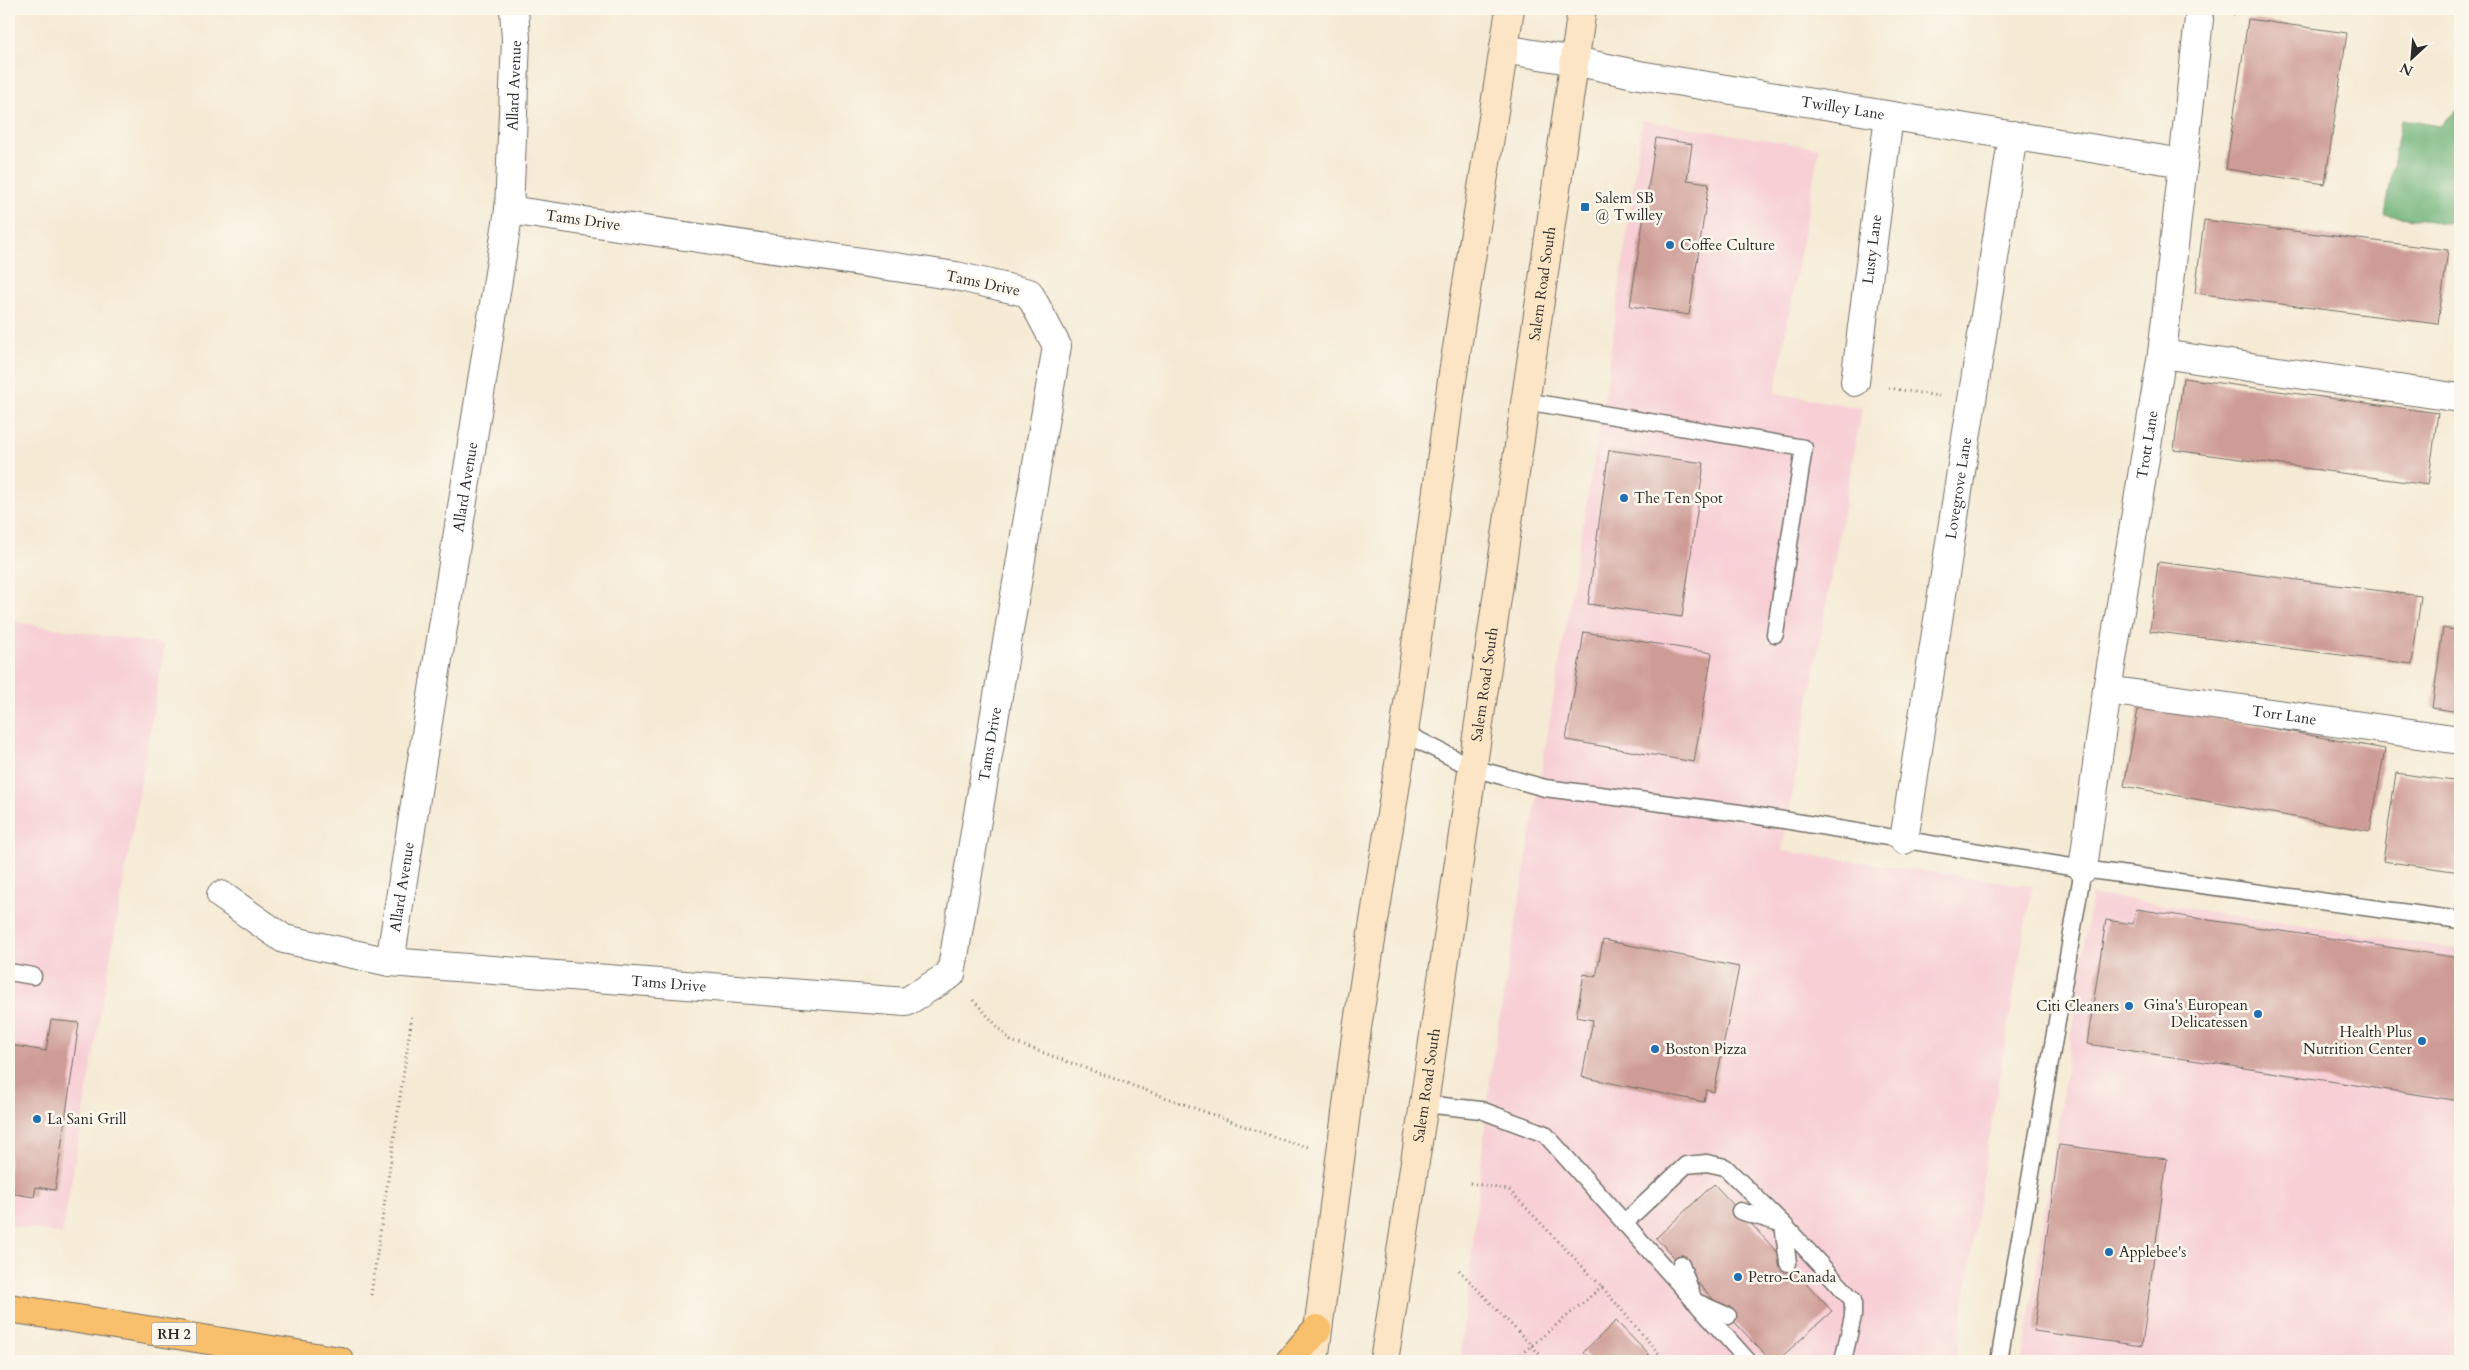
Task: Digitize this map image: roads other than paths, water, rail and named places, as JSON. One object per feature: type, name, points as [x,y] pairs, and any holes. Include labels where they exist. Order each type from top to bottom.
[{"type":"main road","points":[[1314,1361],[1357,1028],[1404,733],[1452,380],[1510,9]]},
{"type":"main road","name":"Salem Road South","points":[[1384,1361],[1424,1104],[1582,9]]},
{"type":"main road","name":"RH 2","points":[[9,1308],[340,1361]]},
{"type":"main road","points":[[1290,1361],[1317,1329]]},
{"type":"street","name":"Allard Avenue","points":[[390,962],[509,210],[516,39],[514,9]]},
{"type":"street","name":"Trott Lane","points":[[2083,869],[2107,690],[2162,354],[2199,19]]},
{"type":"street","name":"Twilley Lane","points":[[1504,49],[1575,61],[1640,76],[2183,163]]},
{"type":"street","name":"Lusty Lane","points":[[1855,382],[1889,116]]},
{"type":"street","name":"Lovegrove Lane","points":[[1904,840],[2013,135]]},
{"type":"street","name":"Tams Drive","points":[[221,895],[284,939],[390,962],[906,1002],[951,974],[1056,346],[1028,292],[956,276],[509,210]]},
{"type":"street","points":[[2162,354],[2460,398]]},
{"type":"street","name":"Torr Lane","points":[[2107,690],[2460,740]]},
{"type":"lane","points":[[1525,401],[1804,448],[1775,634]]},
{"type":"lane","points":[[1404,733],[1473,768],[1545,788],[1740,812],[2083,869],[2460,920]]},
{"type":"lane","points":[[1999,1361],[2083,869]]},
{"type":"lane","points":[[9,972],[33,976]]},
{"type":"lane","points":[[1424,1104],[1481,1110],[1545,1134],[1748,1361]]},
{"type":"lane","points":[[1624,1223],[1686,1165],[1707,1163],[1725,1167],[1783,1224],[1853,1300],[1853,1316],[1843,1361]]},
{"type":"lane","points":[[1740,1211],[1783,1224]]},
{"type":"lane","points":[[1783,1224],[1788,1263]]},
{"type":"lane","points":[[1681,1264],[1694,1301],[1728,1316]]},
{"type":"place","name":"Salem SB @ Twilley","points":[[1585,207]]},
{"type":"place","name":"Coffee Culture","points":[[1670,245]]},
{"type":"place","name":"The Ten Spot","points":[[1624,498]]},
{"type":"place","name":"Citi Cleaners","points":[[2129,1006]]},
{"type":"place","name":"Gina's European Delicatessen","points":[[2258,1014]]},
{"type":"place","name":"Health Plus Nutrition Center","points":[[2422,1041]]},
{"type":"place","name":"Boston Pizza","points":[[1655,1049]]},
{"type":"place","name":"La Sani Grill","points":[[37,1119]]},
{"type":"place","name":"Applebee's","points":[[2109,1252]]},
{"type":"place","name":"Petro-Canada","points":[[1738,1277]]}]
